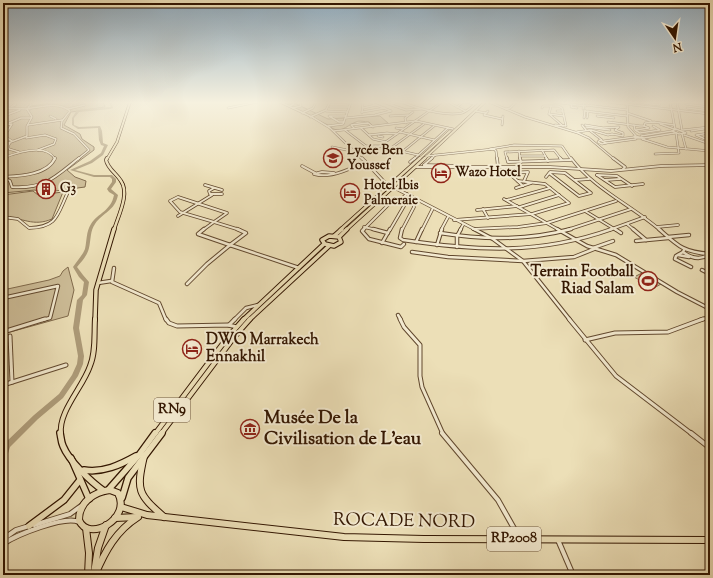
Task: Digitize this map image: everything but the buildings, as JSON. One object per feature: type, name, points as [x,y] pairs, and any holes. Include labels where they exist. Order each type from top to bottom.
[{"type":"highway","points":[[142,455],[139,480],[141,495],[148,504],[164,517]]},
{"type":"highway","points":[[105,491],[116,492],[122,498]]},
{"type":"highway","name":"RN9","points":[[87,500],[105,491]]},
{"type":"highway","name":"RN9","points":[[86,528],[96,529],[106,525],[115,518],[121,507],[122,498]]},
{"type":"highway","points":[[87,500],[79,515],[80,523],[86,528],[89,553],[88,575]]},
{"type":"highway","name":"RP2008","points":[[121,507],[147,515]]},
{"type":"highway","name":"ROCADE NORD","points":[[147,515],[344,537],[558,540],[710,540]]},
{"type":"highway","name":"RP2008","points":[[115,518],[147,515]]},
{"type":"highway","points":[[95,575],[104,554],[114,538],[126,525],[138,517]]},
{"type":"highway","points":[[95,575],[98,548],[106,525]]},
{"type":"main road","points":[[105,491],[95,485],[71,458],[63,446],[60,426],[67,408],[86,375],[92,359],[97,283],[125,192],[122,181],[108,167],[106,160],[117,142],[121,129]]},
{"type":"main road","name":"RN9","points":[[326,245],[322,242],[323,239],[328,236],[334,236],[414,166],[453,129]]},
{"type":"main road","name":"RN9","points":[[414,166],[456,129]]},
{"type":"main road","name":"RN9","points":[[122,498],[128,478],[142,455],[208,361],[237,327],[259,305],[326,245],[340,243],[341,240],[339,237],[391,186]]},
{"type":"main road","points":[[334,236],[339,237]]},
{"type":"main road","name":"RN9","points":[[105,491],[115,483],[142,455],[236,336],[326,245]]},
{"type":"main road","points":[[82,470],[88,472],[105,470],[142,455]]},
{"type":"main road","points":[[71,458],[87,500]]},
{"type":"main road","points":[[29,526],[65,500],[80,480]]},
{"type":"street","points":[[9,129],[3,138],[7,138],[12,142]]},
{"type":"street","points":[[25,138],[28,136],[28,129]]},
{"type":"street","points":[[3,177],[10,181],[12,187],[19,189],[31,188],[45,184],[88,152],[88,146],[80,141],[75,134],[62,129]]},
{"type":"street","points":[[331,129],[358,152],[384,181],[391,186],[463,225],[493,239],[523,261],[585,340],[616,376],[710,448]]},
{"type":"street","points":[[333,131],[354,129]]},
{"type":"street","points":[[362,129],[373,139],[386,142]]},
{"type":"street","points":[[377,148],[404,129]]},
{"type":"street","points":[[391,149],[416,129]]},
{"type":"street","points":[[402,152],[429,129]]},
{"type":"street","points":[[410,162],[447,129]]},
{"type":"street","points":[[563,129],[589,138],[602,150],[623,165],[625,167],[623,169]]},
{"type":"street","points":[[577,133],[587,129],[610,130]]},
{"type":"street","points":[[587,129],[608,136],[612,134],[622,136],[624,134],[615,130],[616,129]]},
{"type":"street","points":[[587,129],[606,143]]},
{"type":"street","points":[[587,129],[598,142]]},
{"type":"street","points":[[630,129],[638,139]]},
{"type":"street","points":[[635,130],[642,129]]},
{"type":"street","points":[[635,130],[641,133],[660,130],[658,129]]},
{"type":"street","points":[[655,154],[679,153],[674,129]]},
{"type":"street","points":[[598,142],[674,129],[684,131],[704,129],[710,133]]},
{"type":"street","points":[[686,150],[682,134],[684,131],[702,129]]},
{"type":"street","points":[[345,130],[363,145],[380,146],[418,155]]},
{"type":"street","points":[[684,131],[690,136]]},
{"type":"street","points":[[692,131],[700,134],[710,133]]},
{"type":"street","points":[[399,132],[435,140]]},
{"type":"street","points":[[368,135],[381,133],[397,134]]},
{"type":"street","points":[[373,139],[381,133]]},
{"type":"street","points":[[594,142],[606,143],[675,133],[690,136],[710,144]]},
{"type":"street","points":[[3,158],[35,151],[56,143],[55,138],[47,135],[27,134]]},
{"type":"street","points":[[700,134],[696,135],[710,141]]},
{"type":"street","points":[[3,145],[37,135]]},
{"type":"street","points":[[378,136],[383,137]]},
{"type":"street","points":[[640,136],[659,146],[686,150],[710,151]]},
{"type":"street","points":[[8,146],[12,142]]},
{"type":"street","points":[[3,145],[8,146],[12,151],[26,152]]},
{"type":"street","points":[[427,156],[513,145],[561,146],[578,169],[617,200],[645,217],[691,257]]},
{"type":"street","points":[[332,146],[358,152]]},
{"type":"street","points":[[44,152],[48,147]]},
{"type":"street","points":[[490,149],[496,150],[498,167]]},
{"type":"street","points":[[518,150],[521,162]]},
{"type":"street","points":[[542,150],[548,161]]},
{"type":"street","points":[[562,160],[555,150],[505,151],[507,162],[572,160]]},
{"type":"street","points":[[8,156],[12,151]]},
{"type":"street","points":[[3,177],[18,176],[38,171],[53,163],[55,156],[44,152],[35,151]]},
{"type":"street","points":[[423,166],[434,155]]},
{"type":"street","points":[[520,156],[545,156]]},
{"type":"street","points":[[533,156],[536,162]]},
{"type":"street","points":[[302,166],[315,173],[334,173],[351,168],[365,161]]},
{"type":"street","points":[[531,162],[533,166]]},
{"type":"street","points":[[414,166],[533,166],[611,171],[661,166],[710,165]]},
{"type":"street","points":[[523,186],[510,172],[529,173],[524,182]]},
{"type":"street","points":[[546,177],[549,173],[564,172],[591,194],[584,196],[578,195],[549,173]]},
{"type":"street","points":[[632,186],[616,176],[597,175],[615,187],[632,186],[643,184]]},
{"type":"street","points":[[10,181],[18,176]]},
{"type":"street","points":[[575,180],[590,178]]},
{"type":"street","points":[[593,180],[621,179]]},
{"type":"street","points":[[454,220],[532,214],[569,202],[542,183],[518,181]]},
{"type":"street","points":[[516,188],[534,182]]},
{"type":"street","points":[[205,185],[222,190]]},
{"type":"street","points":[[212,195],[209,192],[214,188]]},
{"type":"street","points":[[550,188],[506,199],[593,249],[610,252],[634,265],[683,296],[710,309]]},
{"type":"street","points":[[3,217],[18,219],[29,228],[48,225],[53,223],[55,220],[68,192]]},
{"type":"street","points":[[178,216],[212,195],[222,194]]},
{"type":"street","points":[[404,244],[401,247],[367,239],[362,231],[391,202],[400,200],[407,194]]},
{"type":"street","points":[[477,210],[518,206],[559,195]]},
{"type":"street","points":[[410,196],[414,207],[399,236],[403,240],[457,247],[509,250],[540,247],[578,240],[645,217]]},
{"type":"street","points":[[187,284],[204,266],[230,245],[245,234],[246,232],[214,223],[179,211],[170,200],[180,197],[226,212],[226,215],[214,223],[198,235],[230,245],[300,268]]},
{"type":"street","points":[[382,243],[404,206],[404,202],[400,200]]},
{"type":"street","points":[[472,229],[518,227],[547,223],[617,200]]},
{"type":"street","points":[[416,242],[433,208]]},
{"type":"street","points":[[440,233],[493,239],[531,237],[563,232],[631,209]]},
{"type":"street","points":[[483,210],[488,218]]},
{"type":"street","points":[[584,211],[621,233]]},
{"type":"street","points":[[437,245],[440,233],[448,217]]},
{"type":"street","points":[[627,224],[647,240]]},
{"type":"street","points":[[457,247],[457,236],[463,225]]},
{"type":"street","points":[[656,227],[678,225]]},
{"type":"street","points":[[364,228],[388,233]]},
{"type":"street","points":[[636,241],[689,235]]},
{"type":"street","points":[[412,252],[448,257],[523,261],[574,257],[613,241]]},
{"type":"street","points":[[691,267],[675,260],[678,254],[683,251],[708,255]]},
{"type":"street","points":[[678,254],[699,259],[708,255]]},
{"type":"street","points":[[111,281],[114,268]]},
{"type":"street","points":[[702,270],[710,274]]},
{"type":"street","points":[[97,283],[111,281],[157,302],[162,306],[166,321],[171,325],[228,325],[237,327]]},
{"type":"street","points":[[3,298],[58,286],[50,318],[3,332]]},
{"type":"street","points":[[228,325],[246,308],[259,305]]},
{"type":"street","points":[[398,315],[404,327],[420,345],[420,379],[423,392],[440,425],[443,435],[498,500],[520,539]]},
{"type":"street","points":[[585,340],[610,334],[668,332],[710,317]]},
{"type":"street","points":[[10,336],[12,382]]},
{"type":"street","points":[[3,385],[66,365]]},
{"type":"street","points":[[3,539],[16,530],[70,514],[87,500]]},
{"type":"street","points":[[3,544],[15,536],[69,520],[75,520],[80,523]]},
{"type":"street","points":[[558,540],[573,575]]},
{"type":"shaded area","points":[[3,129],[71,129],[80,134],[82,139],[94,147],[94,150],[67,170],[75,177],[86,181],[85,187],[40,193],[35,190],[3,193]]},
{"type":"shaded area","points":[[33,191],[38,195],[63,192],[52,219],[33,222],[3,216],[3,195]]},
{"type":"shaded area","points":[[68,267],[74,290],[68,316],[3,334],[3,290],[49,280],[60,276]]},
{"type":"shaded area","name":"Terrain Football Riad Salam","points":[[642,273],[661,284],[654,288],[634,277]]},
{"type":"waterway","points":[[3,458],[7,445],[36,417],[61,396],[75,376],[80,364],[81,356],[76,328],[80,300],[84,295],[87,282],[75,267],[86,251],[91,227],[96,220],[110,208],[116,195],[109,189],[114,182],[114,179],[111,176],[94,176],[72,170],[91,162],[102,154],[106,145],[102,144],[99,129]]},
{"type":"place","name":"Lycée Ben Youssef","points":[[333,158]]},
{"type":"place","name":"Wazo Hotel","points":[[441,173]]},
{"type":"place","name":"G3","points":[[46,189]]},
{"type":"place","name":"Hotel Ibis Palmeraie","points":[[350,193]]},
{"type":"place","name":"Terrain Football Riad Salam","points":[[648,281]]},
{"type":"place","name":"DWO Marrakech Ennakhil","points":[[192,349]]},
{"type":"place","name":"Musée De la Civilisation de L'eau","points":[[250,429]]}]
